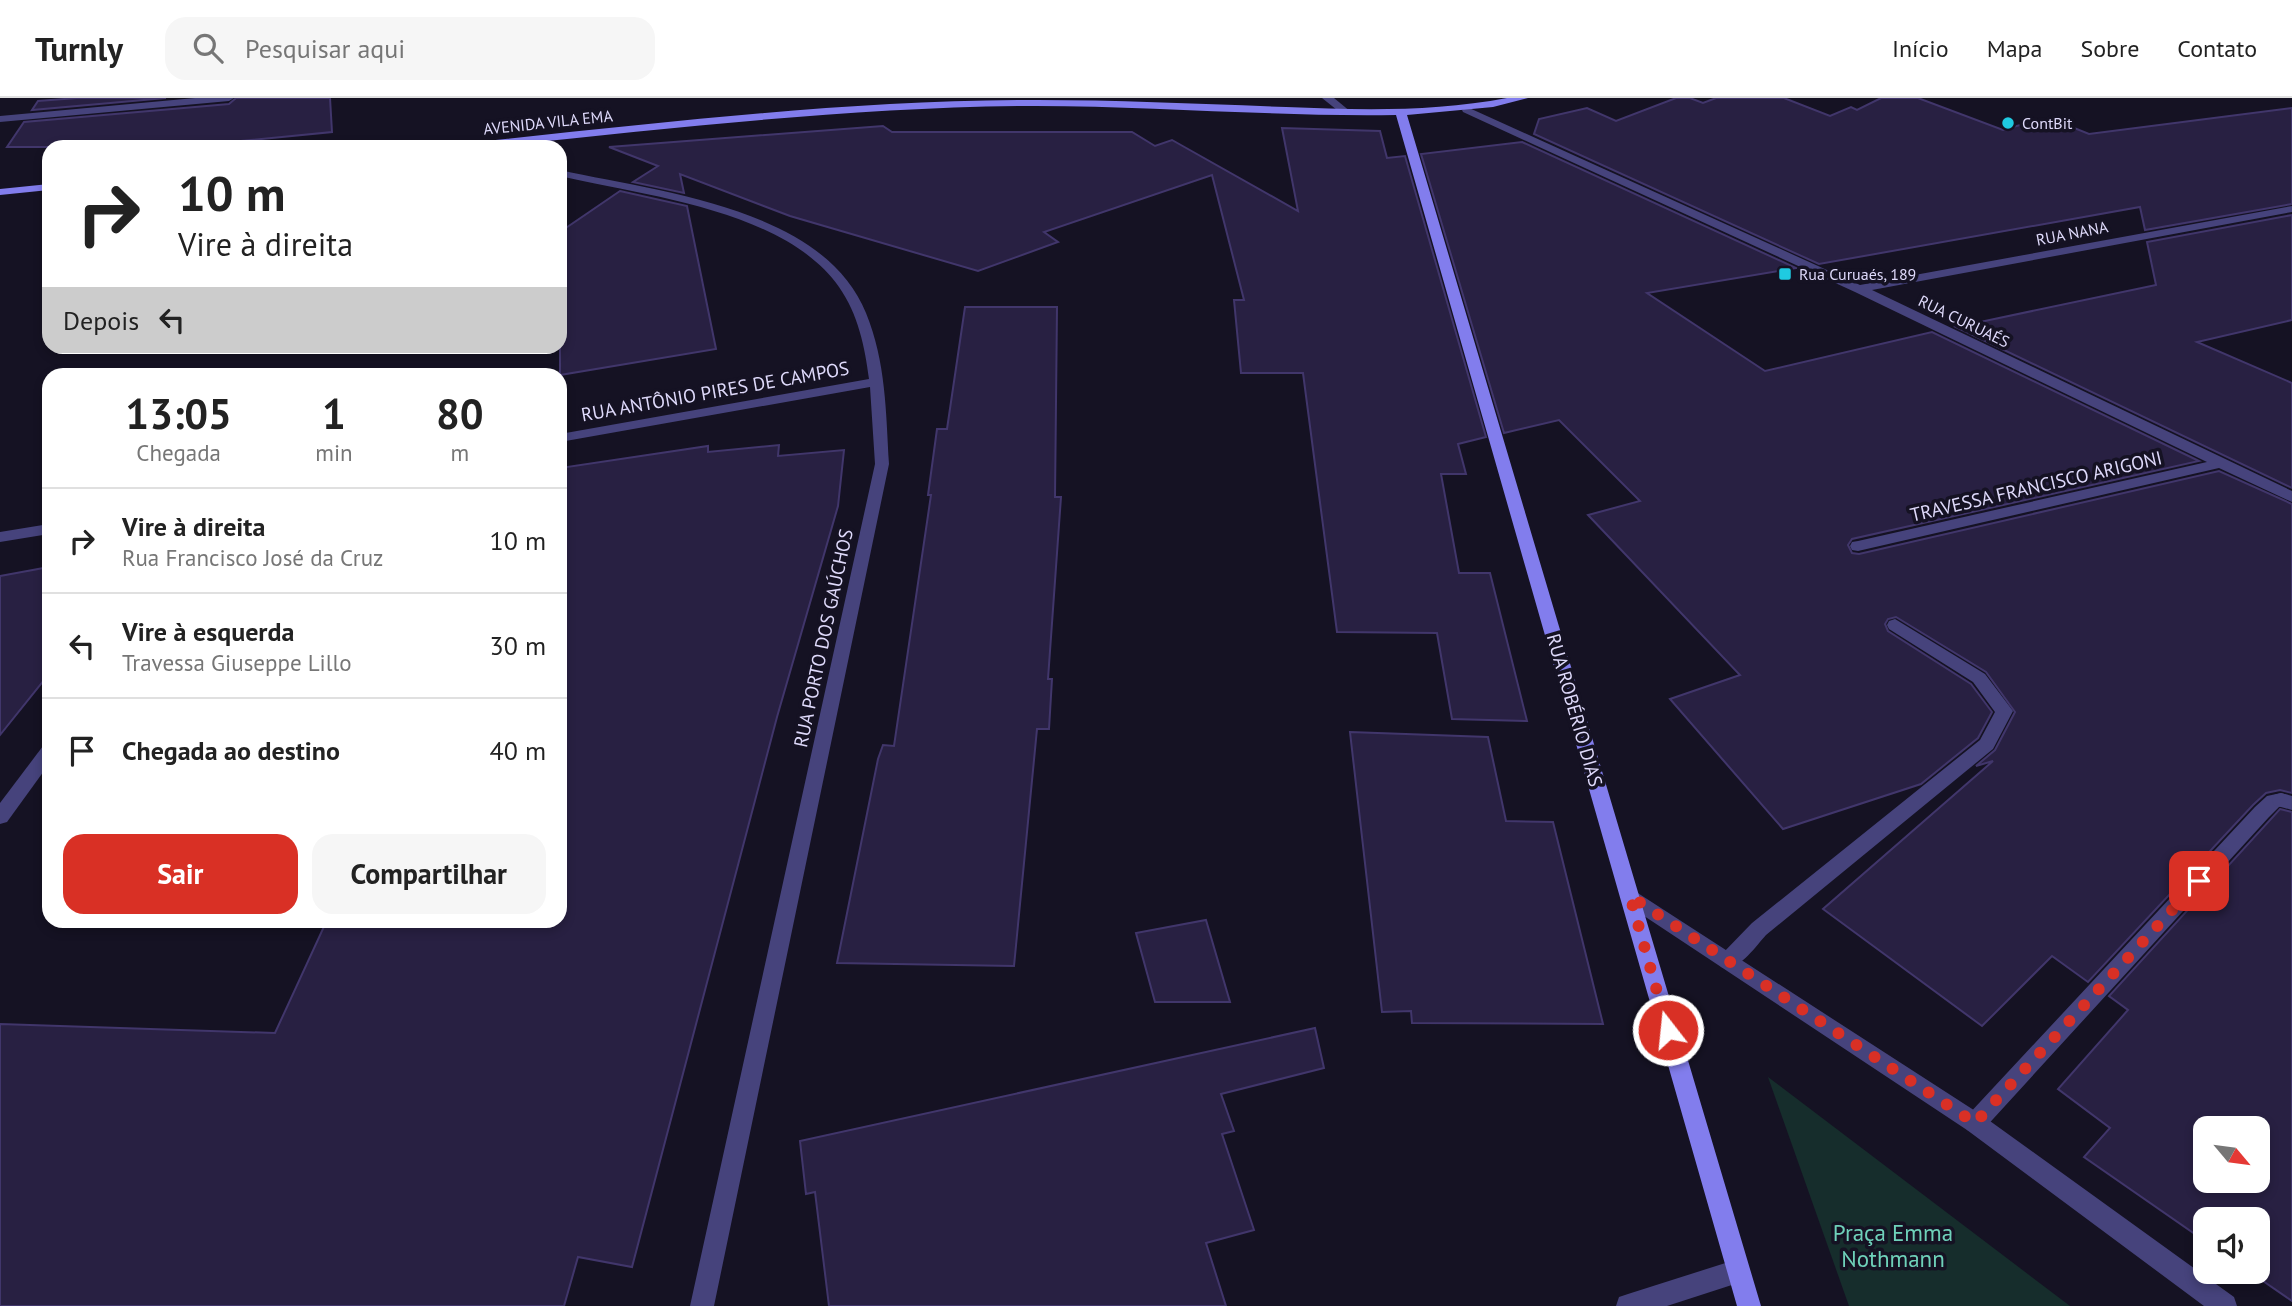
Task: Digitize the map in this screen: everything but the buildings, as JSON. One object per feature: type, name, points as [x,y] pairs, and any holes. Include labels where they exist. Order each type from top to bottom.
[{"type":"street","points":[[0,119],[229,98]]},
{"type":"street","points":[[1327,98],[1346,112]]},
{"type":"street","name":"AVENIDA VILA EMA","points":[[526,140],[793,113],[1094,101],[1401,113],[1467,110],[1523,98]]},
{"type":"street","name":"RUA CURUAÉS","points":[[1467,110],[1858,289],[2292,497]]},
{"type":"street","name":"RUA ROBÉRIO DIAS","points":[[1401,113],[1749,1306]]},
{"type":"street","name":"RUA PORTO DOS GAÚCHOS","points":[[567,175],[732,215],[807,247],[833,272],[859,311],[878,382],[881,464],[702,1306]]},
{"type":"street","points":[[0,192],[42,188]]},
{"type":"street","name":"RUA NANA","points":[[1858,289],[2292,209]]},
{"type":"street","name":"RUA ANTÔNIO PIRES DE CAMPOS","points":[[567,437],[878,382]]},
{"type":"street","name":"TRAVESSA FRANCISCO ARIGONI","points":[[1858,546],[2221,463]]},
{"type":"street","points":[[0,537],[42,530]]},
{"type":"street","points":[[1728,961],[1759,929],[1987,744],[2004,711],[1979,678],[1895,625]]},
{"type":"street","points":[[0,817],[8,796],[42,759]]},
{"type":"street","points":[[1975,1123],[2262,812],[2274,801],[2287,802]]},
{"type":"street","points":[[1630,896],[1975,1123],[2225,1306]]},
{"type":"street","points":[[1628,1306],[1738,1271]]},
{"type":"green space","name":"Praça Emma Nothmann","points":[[1768,1077],[2070,1306],[1849,1306]]},
{"type":"place","name":"ContBit","points":[[2008,123]]},
{"type":"place","name":"Rua Curuaés, 189","points":[[1785,274]]},
{"type":"route","points":[[1668,1030],[1630,896],[1975,1123],[2199,881]]}]
